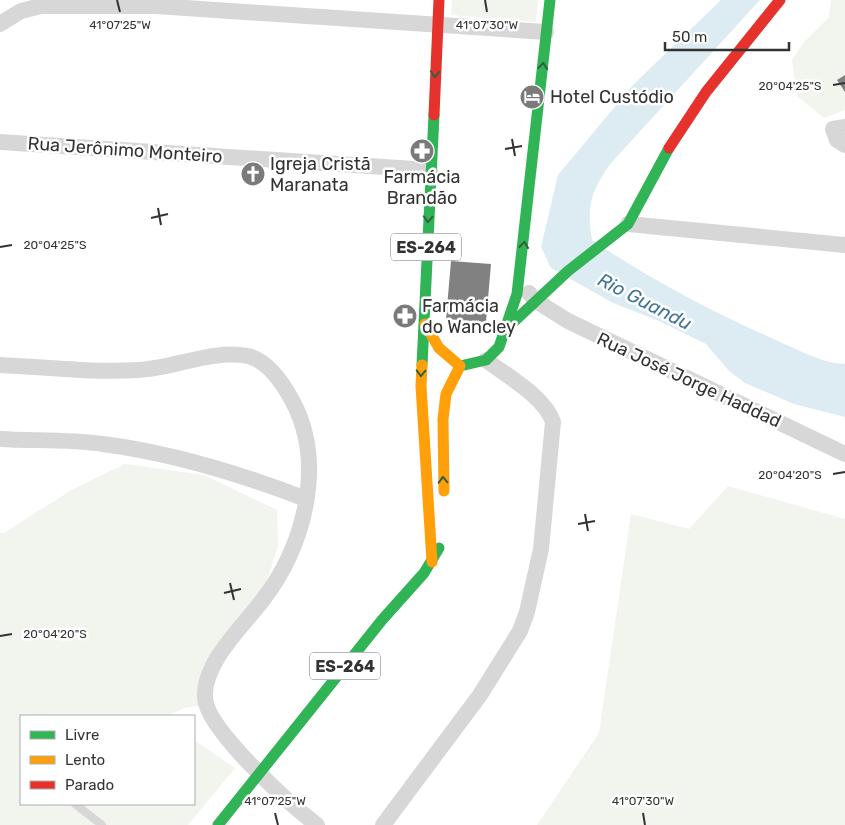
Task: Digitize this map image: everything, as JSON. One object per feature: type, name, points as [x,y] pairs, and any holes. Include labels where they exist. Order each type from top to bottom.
[{"type":"main road","name":"ES-264","points":[[432,562],[421,386],[430,170],[440,0]]},
{"type":"main road","points":[[460,366],[486,360],[499,346],[518,288],[550,0]]},
{"type":"main road","points":[[506,329],[568,271],[608,237],[628,224],[654,173],[678,133],[706,92],[780,0]]},
{"type":"main road","points":[[424,324],[438,348],[460,366]]},
{"type":"main road","points":[[444,501],[443,419],[446,394],[460,366]]},
{"type":"main road","name":"ES-264","points":[[218,825],[259,772],[432,562],[442,538]]},
{"type":"street","points":[[0,24],[21,11],[41,6],[158,3],[438,26],[546,32]]},
{"type":"street","points":[[845,127],[834,128],[837,140],[845,145]]},
{"type":"street","name":"Rua Jerônimo Monteiro","points":[[0,142],[430,170]]},
{"type":"street","points":[[628,224],[845,245]]},
{"type":"street","name":"Rua José Jorge Haddad","points":[[518,288],[568,322],[845,454]]},
{"type":"street","points":[[0,365],[140,370],[220,356],[246,356],[255,358],[282,383],[306,430],[310,454],[306,499],[299,534],[275,582],[225,647],[210,672],[205,699],[212,718],[259,772],[317,825]]},
{"type":"street","points":[[383,825],[465,716],[510,649],[527,612],[536,572],[541,549],[553,422],[542,402],[486,360]]},
{"type":"street","points":[[0,439],[103,444],[178,459],[248,477],[306,499]]},
{"type":"lane","points":[[76,805],[102,825]]},
{"type":"shaded area","points":[[452,0],[538,0],[536,22],[451,15]]},
{"type":"shaded area","points":[[831,0],[845,0],[845,110],[824,118],[797,96],[792,60],[805,41],[829,17]]},
{"type":"shaded area","points":[[125,464],[204,475],[277,510],[278,546],[260,603],[233,643],[203,705],[185,708],[168,715],[20,715],[20,805],[195,805],[195,741],[235,768],[188,825],[0,825],[0,533],[4,533],[70,491]]},
{"type":"shaded area","points":[[728,486],[845,519],[845,825],[537,825],[599,733],[631,514],[689,529]]},
{"type":"water","name":"Rio Guandu","points":[[721,0],[760,0],[611,163],[599,182],[592,199],[590,228],[592,240],[660,282],[756,331],[812,356],[845,364],[845,417],[794,404],[745,383],[729,371],[706,344],[659,321],[613,303],[551,268],[541,247],[558,175],[633,85]]},
{"type":"building","points":[[845,75],[845,92],[837,80]]},
{"type":"building","points":[[451,261],[491,264],[486,322],[446,319]]},
{"type":"traffic: fast","points":[[460,366],[486,360],[499,347],[517,294],[550,0]]},
{"type":"traffic: fast","points":[[422,365],[434,115]]},
{"type":"traffic: fast","points":[[506,329],[568,271],[628,224],[669,148]]},
{"type":"traffic: fast","points":[[218,825],[382,620],[424,573],[439,548]]},
{"type":"traffic: slow","points":[[425,324],[439,348],[460,366]]},
{"type":"traffic: slow","points":[[422,365],[421,386],[432,562]]},
{"type":"traffic: slow","points":[[444,491],[443,419],[446,394],[460,366]]},
{"type":"traffic: jam","points":[[434,115],[439,0]]},
{"type":"traffic: jam","points":[[669,148],[706,92],[780,0]]},
{"type":"place","name":"Hotel Custódio","points":[[532,97]]},
{"type":"place","name":"Farmácia Brandão","points":[[422,151]]},
{"type":"place","name":"Igreja Cristã Maranata","points":[[253,174]]},
{"type":"place","name":"Farmácia do Wancley","points":[[405,316]]}]
